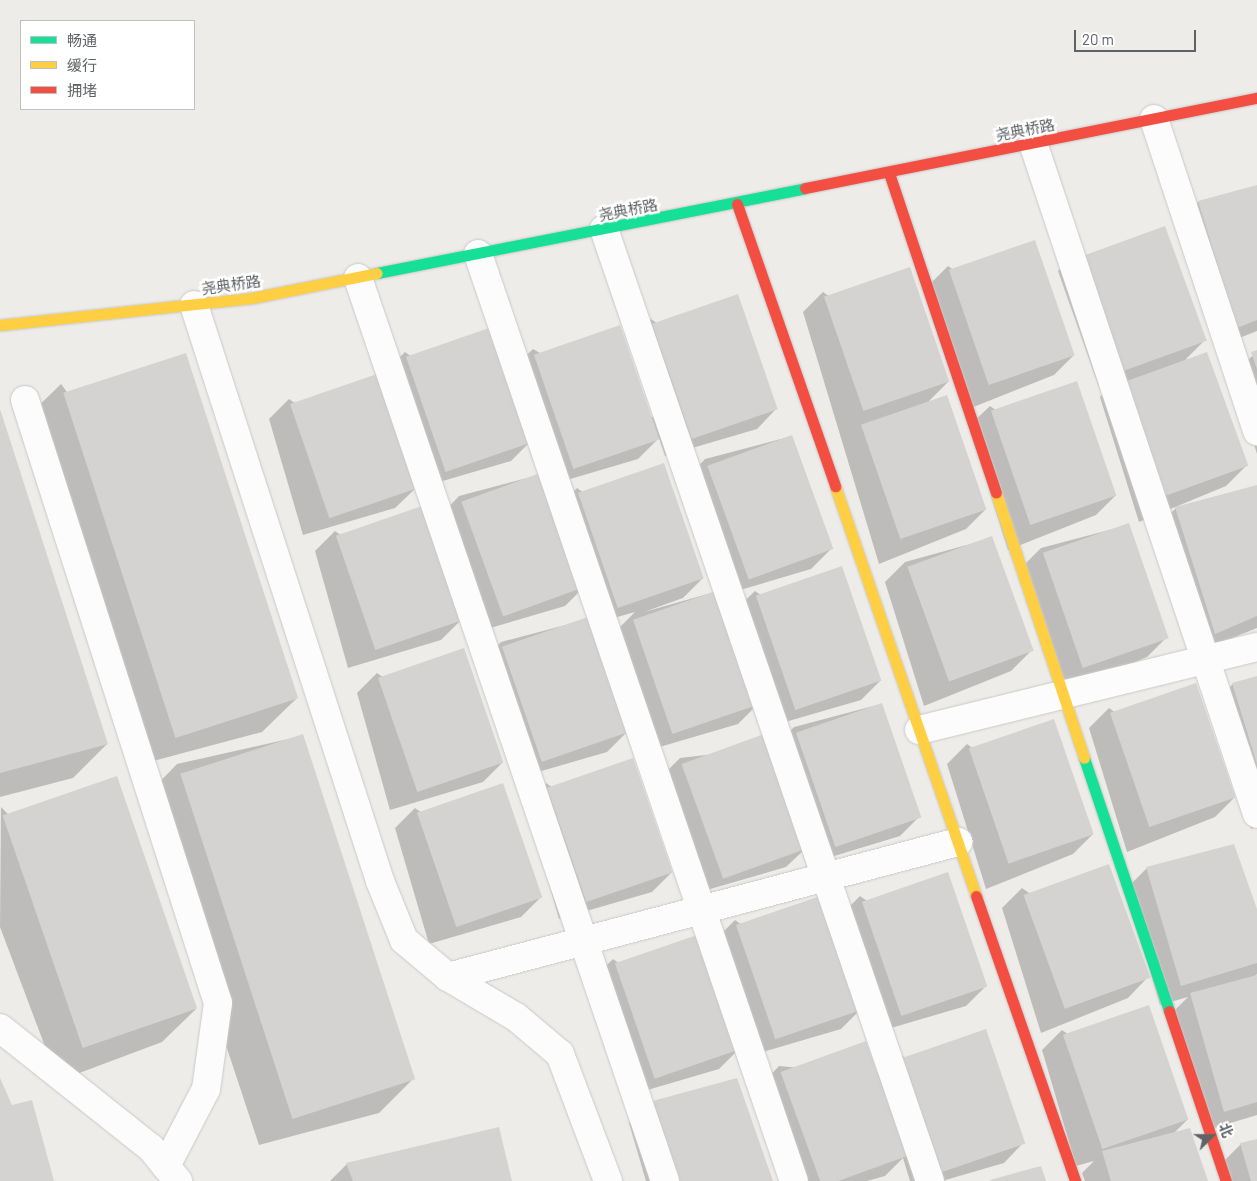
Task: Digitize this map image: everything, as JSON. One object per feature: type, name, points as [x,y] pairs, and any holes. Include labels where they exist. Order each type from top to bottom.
[{"type":"street","name":"尧典桥路","points":[[0,325],[252,298],[736,204],[1257,98]]},
{"type":"street","points":[[1154,119],[1257,430]]},
{"type":"street","points":[[1033,143],[1257,814]]},
{"type":"street","points":[[889,173],[1226,1181]]},
{"type":"street","points":[[736,204],[1075,1181]]},
{"type":"street","points":[[604,230],[930,1181]]},
{"type":"street","points":[[478,254],[794,1181]]},
{"type":"street","points":[[358,278],[585,941],[665,1181]]},
{"type":"street","points":[[194,305],[380,881],[404,940],[448,977],[516,1017],[560,1054],[608,1181]]},
{"type":"street","points":[[0,1028],[151,1148],[172,1173],[206,1089],[218,1003],[25,400]]},
{"type":"street","points":[[919,730],[1257,647]]},
{"type":"street","points":[[448,977],[958,842]]},
{"type":"building","points":[[1257,185],[1257,320],[1237,328],[1198,201]]},
{"type":"building","points":[[1165,226],[1207,341],[1121,372],[1079,257]]},
{"type":"building","points":[[1035,240],[1075,355],[989,385],[949,270]]},
{"type":"building","points":[[910,267],[949,381],[863,411],[824,297]]},
{"type":"building","points":[[738,294],[778,409],[692,439],[652,324]]},
{"type":"building","points":[[620,325],[659,439],[573,469],[534,355]]},
{"type":"building","points":[[492,327],[532,442],[446,472],[406,357]]},
{"type":"building","points":[[1257,350],[1257,369],[1251,352]]},
{"type":"building","points":[[1207,352],[1248,466],[1163,497],[1121,383]]},
{"type":"building","points":[[186,353],[298,698],[175,738],[63,393]]},
{"type":"building","points":[[377,374],[416,488],[329,518],[290,404]]},
{"type":"building","points":[[1077,381],[1116,495],[1030,525],[991,411]]},
{"type":"building","points":[[947,395],[986,509],[900,539],[861,425]]},
{"type":"building","points":[[0,409],[108,744],[0,773]]},
{"type":"building","points":[[792,435],[833,549],[749,579],[707,466]]},
{"type":"building","points":[[664,463],[704,578],[618,608],[578,493]]},
{"type":"building","points":[[546,471],[588,586],[503,616],[461,502]]},
{"type":"building","points":[[1257,485],[1257,616],[1215,634],[1175,507]]},
{"type":"building","points":[[422,506],[461,620],[375,650],[336,536]]},
{"type":"building","points":[[1129,523],[1169,638],[1083,668],[1043,553]]},
{"type":"building","points":[[992,536],[1034,651],[949,681],[907,567]]},
{"type":"building","points":[[842,566],[881,680],[795,710],[756,596]]},
{"type":"building","points":[[719,590],[758,704],[672,734],[633,620]]},
{"type":"building","points":[[588,617],[628,732],[542,762],[502,647]]},
{"type":"building","points":[[464,648],[503,762],[417,792],[378,678]]},
{"type":"building","points":[[1257,676],[1257,764],[1232,683]]},
{"type":"building","points":[[1196,683],[1235,797],[1149,827],[1110,713]]},
{"type":"building","points":[[882,703],[921,817],[835,847],[796,733]]},
{"type":"building","points":[[1054,719],[1094,834],[1009,864],[969,748]]},
{"type":"building","points":[[767,733],[809,848],[723,879],[681,764]]},
{"type":"building","points":[[303,734],[415,1079],[292,1119],[180,774]]},
{"type":"building","points":[[633,758],[672,872],[586,902],[547,788]]},
{"type":"building","points":[[117,776],[197,1009],[83,1048],[3,815]]},
{"type":"building","points":[[503,783],[542,897],[456,927],[417,813]]},
{"type":"building","points":[[1234,844],[1257,909],[1257,963],[1181,986],[1146,867]]},
{"type":"building","points":[[1109,864],[1150,978],[1065,1009],[1023,895]]},
{"type":"building","points":[[948,872],[987,986],[901,1016],[862,902]]},
{"type":"building","points":[[823,895],[862,1009],[775,1039],[736,925]]},
{"type":"building","points":[[700,934],[740,1049],[655,1079],[615,963]]},
{"type":"building","points":[[1257,975],[1257,1102],[1224,1112],[1190,993]]},
{"type":"building","points":[[1149,1005],[1188,1119],[1102,1149],[1063,1035]]},
{"type":"building","points":[[986,1029],[1025,1143],[939,1173],[900,1059]]},
{"type":"building","points":[[866,1041],[908,1156],[838,1181],[820,1181],[780,1072]]},
{"type":"building","points":[[0,1078],[12,1105],[32,1100],[54,1181],[0,1181]]},
{"type":"building","points":[[737,1078],[773,1181],[672,1181],[649,1102]]},
{"type":"building","points":[[499,1127],[512,1181],[353,1181],[346,1163]]},
{"type":"building","points":[[1190,1128],[1208,1181],[1111,1181],[1102,1151]]},
{"type":"building","points":[[1257,1139],[1257,1181],[1251,1181],[1240,1143]]},
{"type":"building","points":[[1041,1166],[1046,1181],[990,1181],[990,1180]]},
{"type":"traffic: fast","points":[[377,273],[805,188]]},
{"type":"traffic: fast","points":[[1084,758],[1169,1011]]},
{"type":"traffic: slow","points":[[0,325],[252,298],[377,273]]},
{"type":"traffic: slow","points":[[835,486],[976,896]]},
{"type":"traffic: slow","points":[[996,493],[1084,758]]},
{"type":"traffic: jam","points":[[805,188],[1257,98]]},
{"type":"traffic: jam","points":[[889,173],[996,493]]},
{"type":"traffic: jam","points":[[737,204],[835,486]]},
{"type":"traffic: jam","points":[[976,896],[1075,1181]]},
{"type":"traffic: jam","points":[[1169,1011],[1226,1181]]}]
